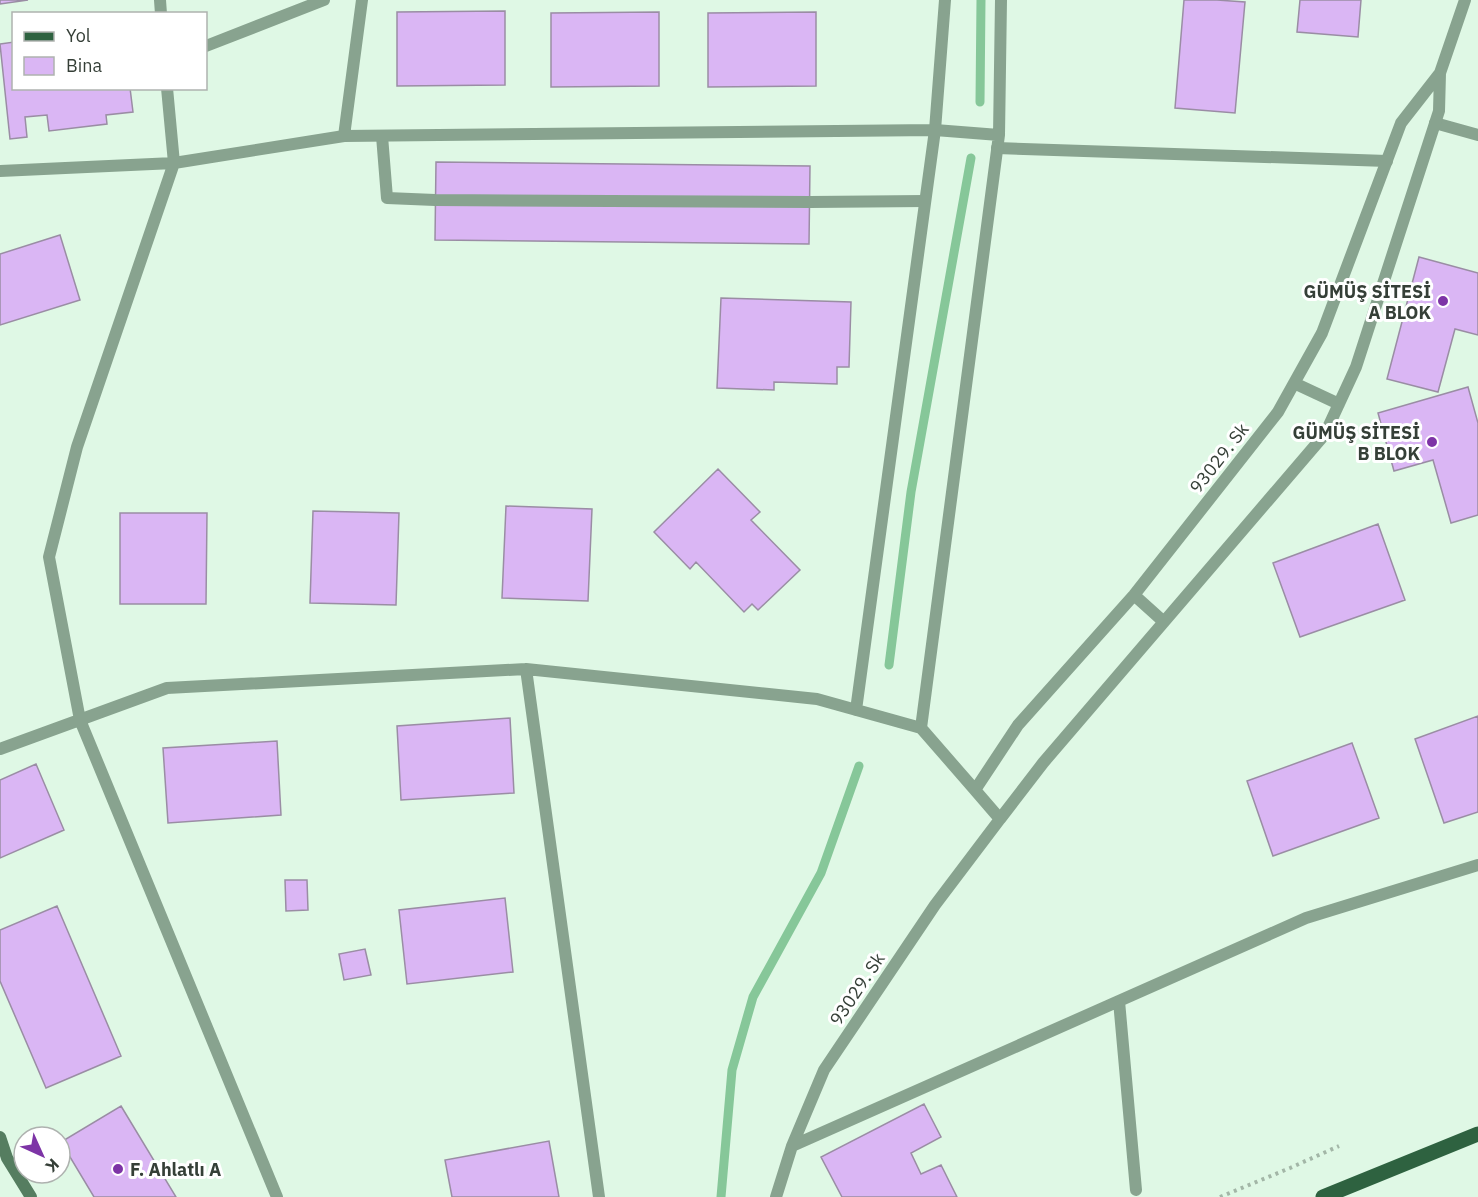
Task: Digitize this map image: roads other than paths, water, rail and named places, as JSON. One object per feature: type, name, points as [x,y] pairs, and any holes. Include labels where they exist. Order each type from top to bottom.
[{"type":"main road","points":[[1323,1197],[1478,1134]]},
{"type":"main road","points":[[0,1137],[7,1158],[31,1197]]},
{"type":"street","points":[[207,46],[324,0]]},
{"type":"street","points":[[344,136],[362,0]]},
{"type":"street","points":[[856,710],[935,130],[945,0]]},
{"type":"street","points":[[921,728],[999,135],[1001,0]]},
{"type":"street","name":"93029. Sk","points":[[776,1197],[792,1146],[824,1070],[935,905],[1042,763],[1325,434],[1356,367],[1439,111],[1440,73],[1465,0]]},
{"type":"street","name":"93029. Sk","points":[[975,790],[1018,724],[1134,595],[1278,412],[1322,333],[1401,123],[1440,73]]},
{"type":"street","points":[[167,90],[174,163],[77,447],[49,557],[80,720],[277,1197]]},
{"type":"street","points":[[1435,123],[1478,135]]},
{"type":"street","points":[[0,171],[174,163],[344,136],[935,130],[999,135]]},
{"type":"street","points":[[382,136],[387,198],[925,201]]},
{"type":"street","points":[[997,148],[1387,161]]},
{"type":"street","points":[[1294,383],[1339,404]]},
{"type":"street","points":[[1134,595],[1164,622]]},
{"type":"street","points":[[526,669],[599,1197]]},
{"type":"street","points":[[0,749],[167,688],[526,669],[817,699],[921,728],[1000,819]]},
{"type":"street","points":[[792,1146],[1306,918],[1478,865]]},
{"type":"street","points":[[1119,1001],[1136,1190]]},
{"type":"waterway","points":[[980,102],[981,0]]},
{"type":"waterway","points":[[889,665],[911,492],[971,158]]},
{"type":"waterway","points":[[721,1197],[732,1070],[753,997],[821,873],[859,766]]},
{"type":"place","name":"GÜMÜŞ SİTESİ A BLOK","points":[[1443,301]]},
{"type":"place","name":"GÜMÜŞ SİTESİ B BLOK","points":[[1432,442]]},
{"type":"place","name":"F. Ahlatlı A","points":[[118,1169]]}]
